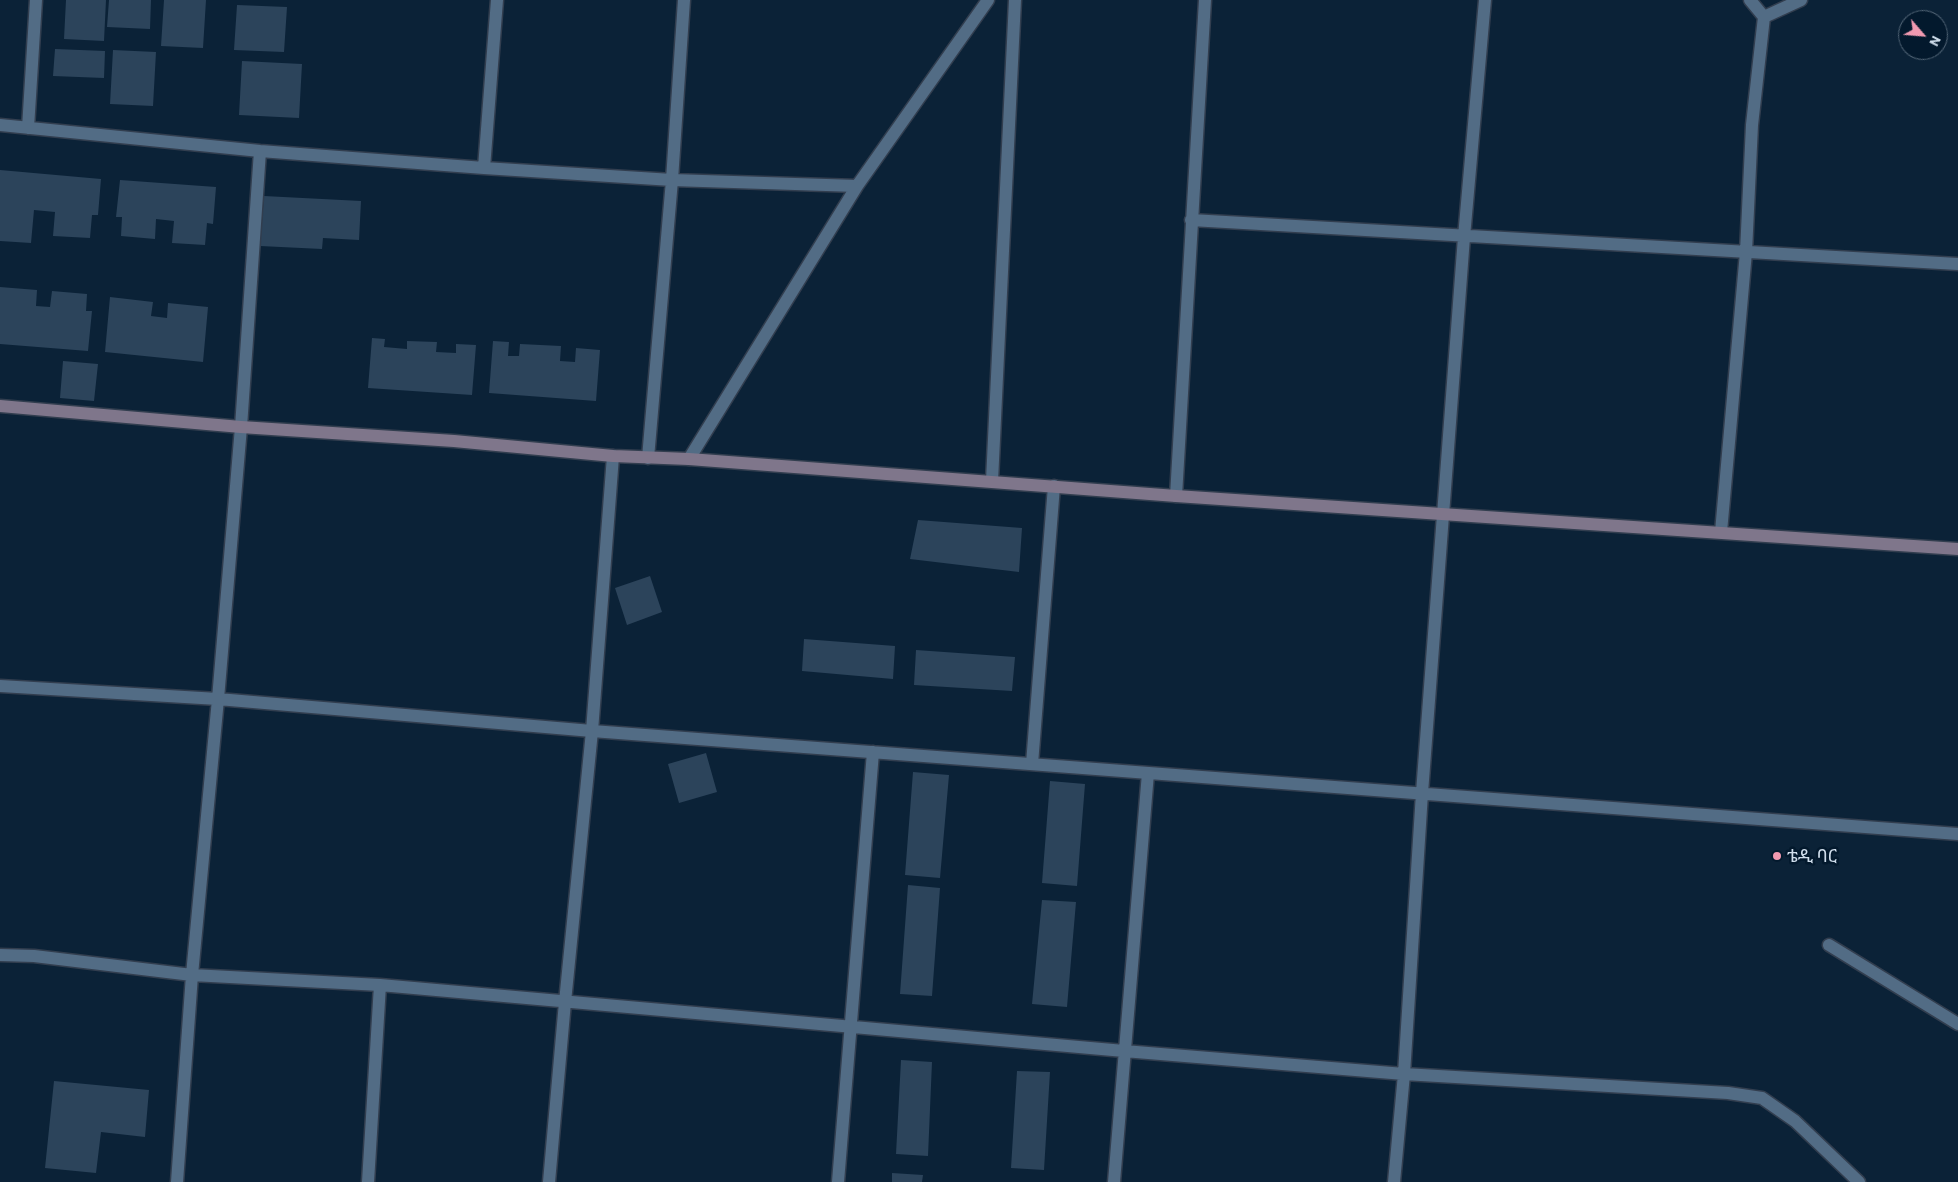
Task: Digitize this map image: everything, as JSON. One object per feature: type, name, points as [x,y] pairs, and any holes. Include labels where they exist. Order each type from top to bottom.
[{"type":"main road","points":[[0,406],[613,456],[1958,549]]},
{"type":"street","points":[[28,128],[36,0]]},
{"type":"street","points":[[484,168],[497,0]]},
{"type":"street","points":[[648,458],[672,180],[684,0]]},
{"type":"street","points":[[689,460],[857,186],[988,0]]},
{"type":"street","points":[[992,481],[1015,0]]},
{"type":"street","points":[[1176,496],[1204,0]]},
{"type":"street","points":[[1394,1182],[1404,1074],[1422,793],[1445,513],[1464,237],[1485,0]]},
{"type":"street","points":[[1721,532],[1746,252],[1752,124],[1764,17],[1750,0]]},
{"type":"street","points":[[1764,17],[1801,0]]},
{"type":"street","points":[[0,126],[260,151],[484,168],[672,180],[857,186]]},
{"type":"street","points":[[177,1182],[192,975],[218,699],[240,427],[260,151]]},
{"type":"street","points":[[1191,220],[1958,264]]},
{"type":"street","points":[[549,1182],[592,731],[613,456]]},
{"type":"street","points":[[1032,764],[1054,486]]},
{"type":"street","points":[[0,686],[218,699],[592,731],[1958,834]]},
{"type":"street","points":[[838,1182],[873,752]]},
{"type":"street","points":[[1114,1182],[1148,773]]},
{"type":"street","points":[[1828,945],[1958,1024]]},
{"type":"street","points":[[0,955],[34,956],[192,975],[380,985],[1404,1074],[1728,1093],[1762,1098],[1795,1121],[1859,1182]]},
{"type":"street","points":[[368,1182],[380,985]]},
{"type":"building","points":[[66,0],[106,0],[104,41],[64,39]]},
{"type":"building","points":[[109,0],[151,0],[150,29],[107,27]]},
{"type":"building","points":[[164,0],[206,0],[203,48],[161,46]]},
{"type":"building","points":[[237,5],[287,7],[284,52],[234,50]]},
{"type":"building","points":[[55,49],[105,51],[104,78],[53,76]]},
{"type":"building","points":[[113,50],[156,52],[153,106],[110,104]]},
{"type":"building","points":[[242,61],[302,64],[299,118],[239,115]]},
{"type":"building","points":[[0,170],[101,179],[98,215],[92,215],[90,238],[53,236],[55,212],[34,210],[31,243],[0,241]]},
{"type":"building","points":[[120,180],[216,187],[213,224],[207,223],[205,245],[172,243],[174,221],[156,219],[155,239],[121,236],[122,217],[116,217]]},
{"type":"building","points":[[264,196],[361,201],[359,240],[323,238],[322,249],[260,246]]},
{"type":"building","points":[[0,287],[37,290],[36,306],[50,307],[52,291],[87,294],[86,311],[92,311],[88,351],[0,344]]},
{"type":"building","points":[[110,297],[153,302],[151,316],[167,318],[168,303],[208,307],[203,362],[105,352]]},
{"type":"building","points":[[372,338],[385,339],[384,347],[407,349],[407,341],[437,342],[436,352],[456,353],[456,344],[476,345],[472,395],[368,388]]},
{"type":"building","points":[[493,341],[509,342],[508,356],[519,356],[520,344],[561,346],[560,361],[575,362],[576,348],[600,350],[596,401],[489,393]]},
{"type":"building","points":[[63,361],[98,364],[94,401],[60,398]]},
{"type":"building","points":[[918,520],[1022,528],[1019,572],[910,559]]},
{"type":"building","points":[[650,576],[662,612],[627,625],[615,588]]},
{"type":"building","points":[[804,639],[895,646],[893,679],[802,671]]},
{"type":"building","points":[[916,650],[1015,657],[1012,691],[914,685]]},
{"type":"building","points":[[706,753],[717,792],[679,803],[668,764]]},
{"type":"building","points":[[913,772],[949,775],[940,878],[905,875]]},
{"type":"building","points":[[1050,781],[1085,784],[1077,886],[1042,883]]},
{"type":"building","points":[[908,885],[940,888],[932,996],[900,994]]},
{"type":"building","points":[[1042,900],[1076,902],[1067,1007],[1032,1004]]},
{"type":"building","points":[[901,1060],[932,1062],[928,1156],[896,1154]]},
{"type":"building","points":[[1017,1071],[1050,1072],[1044,1170],[1011,1168]]},
{"type":"building","points":[[54,1081],[149,1090],[145,1137],[101,1132],[96,1173],[45,1168]]},
{"type":"building","points":[[892,1173],[923,1175],[922,1182],[892,1182]]},
{"type":"place","name":"ቴዲ ባር","points":[[1777,856]]}]
